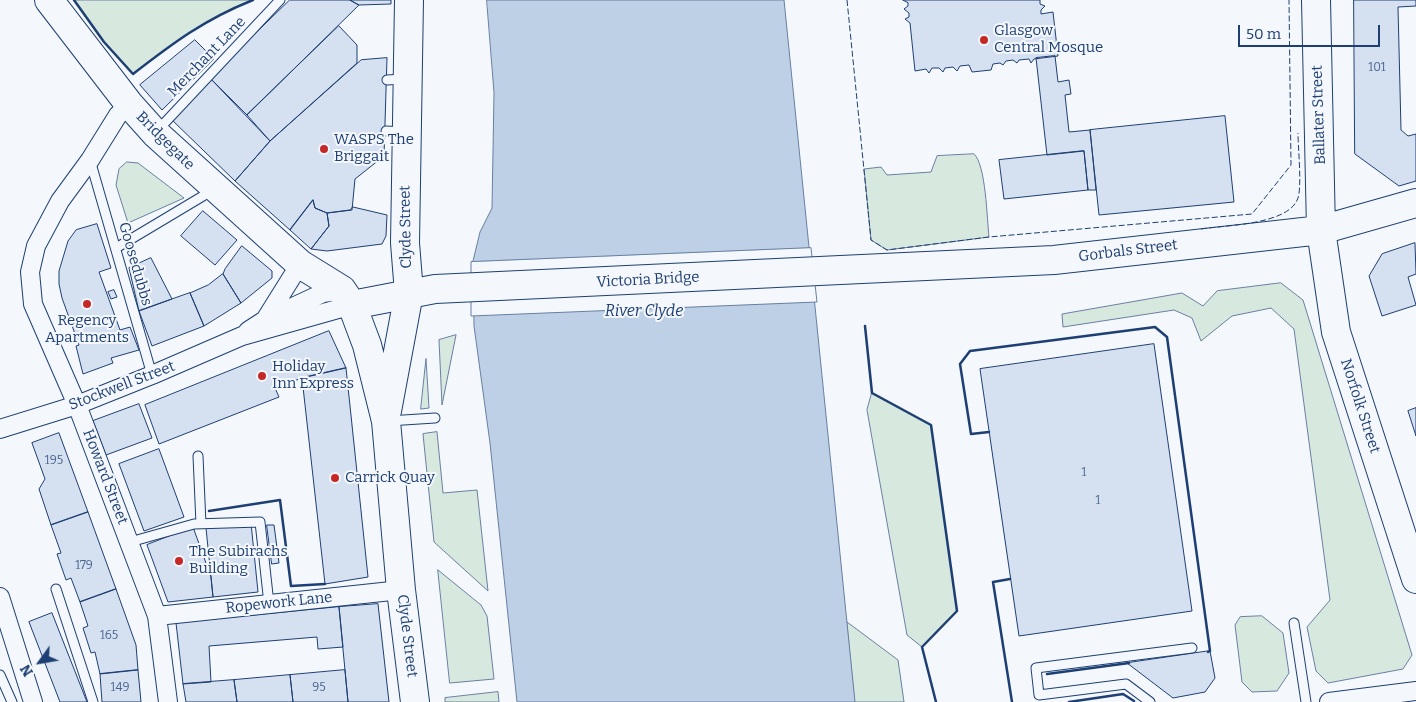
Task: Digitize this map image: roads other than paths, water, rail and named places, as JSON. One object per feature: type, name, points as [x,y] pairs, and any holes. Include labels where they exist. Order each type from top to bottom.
[{"type":"main road","name":"Bridgegate","points":[[49,0],[129,104],[155,134],[300,264]]},
{"type":"main road","name":"Clyde Street","points":[[386,421],[409,293],[396,131],[397,80],[409,0]]},
{"type":"main road","name":"Ballater Street","points":[[1316,0],[1321,230]]},
{"type":"main road","name":"Gorbals Street","points":[[836,271],[1054,260],[1321,230],[1416,203]]},
{"type":"main road","name":"Norfolk Street","points":[[1321,230],[1336,332],[1416,579]]},
{"type":"main road","points":[[300,264],[347,298]]},
{"type":"main road","name":"Victoria Bridge","points":[[460,288],[836,271]]},
{"type":"main road","name":"Stockwell Street","points":[[347,298],[460,288]]},
{"type":"main road","name":"Clyde Street","points":[[347,298],[367,345],[386,421],[401,590],[415,702]]},
{"type":"street","name":"Howard Street","points":[[129,104],[118,115],[90,160],[60,201],[36,246],[30,272],[33,304],[77,404],[157,616],[168,702]]},
{"type":"street","name":"Stockwell Street","points":[[265,320],[300,264]]},
{"type":"street","name":"Stockwell Street","points":[[242,336],[265,320],[323,294],[347,298]]},
{"type":"street","name":"Stockwell Street","points":[[0,429],[77,404],[152,376],[242,336],[347,298]]},
{"type":"street","name":"Ropework Lane","points":[[157,616],[401,590]]},
{"type":"street","points":[[0,597],[33,702]]},
{"type":"street","points":[[1329,702],[1416,691]]},
{"type":"lane","name":"Merchant Lane","points":[[155,134],[280,0]]},
{"type":"lane","name":"Goosedubbs","points":[[90,160],[152,376]]},
{"type":"lane","points":[[116,248],[203,196],[211,186]]},
{"type":"lane","points":[[386,421],[435,418]]},
{"type":"lane","points":[[198,456],[202,524]]},
{"type":"lane","points":[[130,542],[202,524],[260,522],[269,604]]},
{"type":"lane","points":[[56,589],[93,702]]},
{"type":"lane","points":[[1294,623],[1306,702]]},
{"type":"lane","points":[[1150,702],[1126,684],[1039,695],[1036,668],[1192,648]]},
{"type":"lane","points":[[0,675],[12,702]]},
{"type":"water","name":"River Clyde","points":[[487,0],[784,0],[855,702],[517,702],[490,443],[474,326],[473,261],[480,232],[492,208],[494,93]]},
{"type":"place","name":"Glasgow Central Mosque","points":[[984,40]]},
{"type":"place","name":"WASPS The Briggait","points":[[324,149]]},
{"type":"place","name":"Regency Apartments","points":[[87,304]]},
{"type":"place","name":"Holiday Inn Express","points":[[262,376]]},
{"type":"place","name":"Carrick Quay","points":[[335,478]]},
{"type":"place","name":"The Subirachs Building","points":[[179,561]]}]
